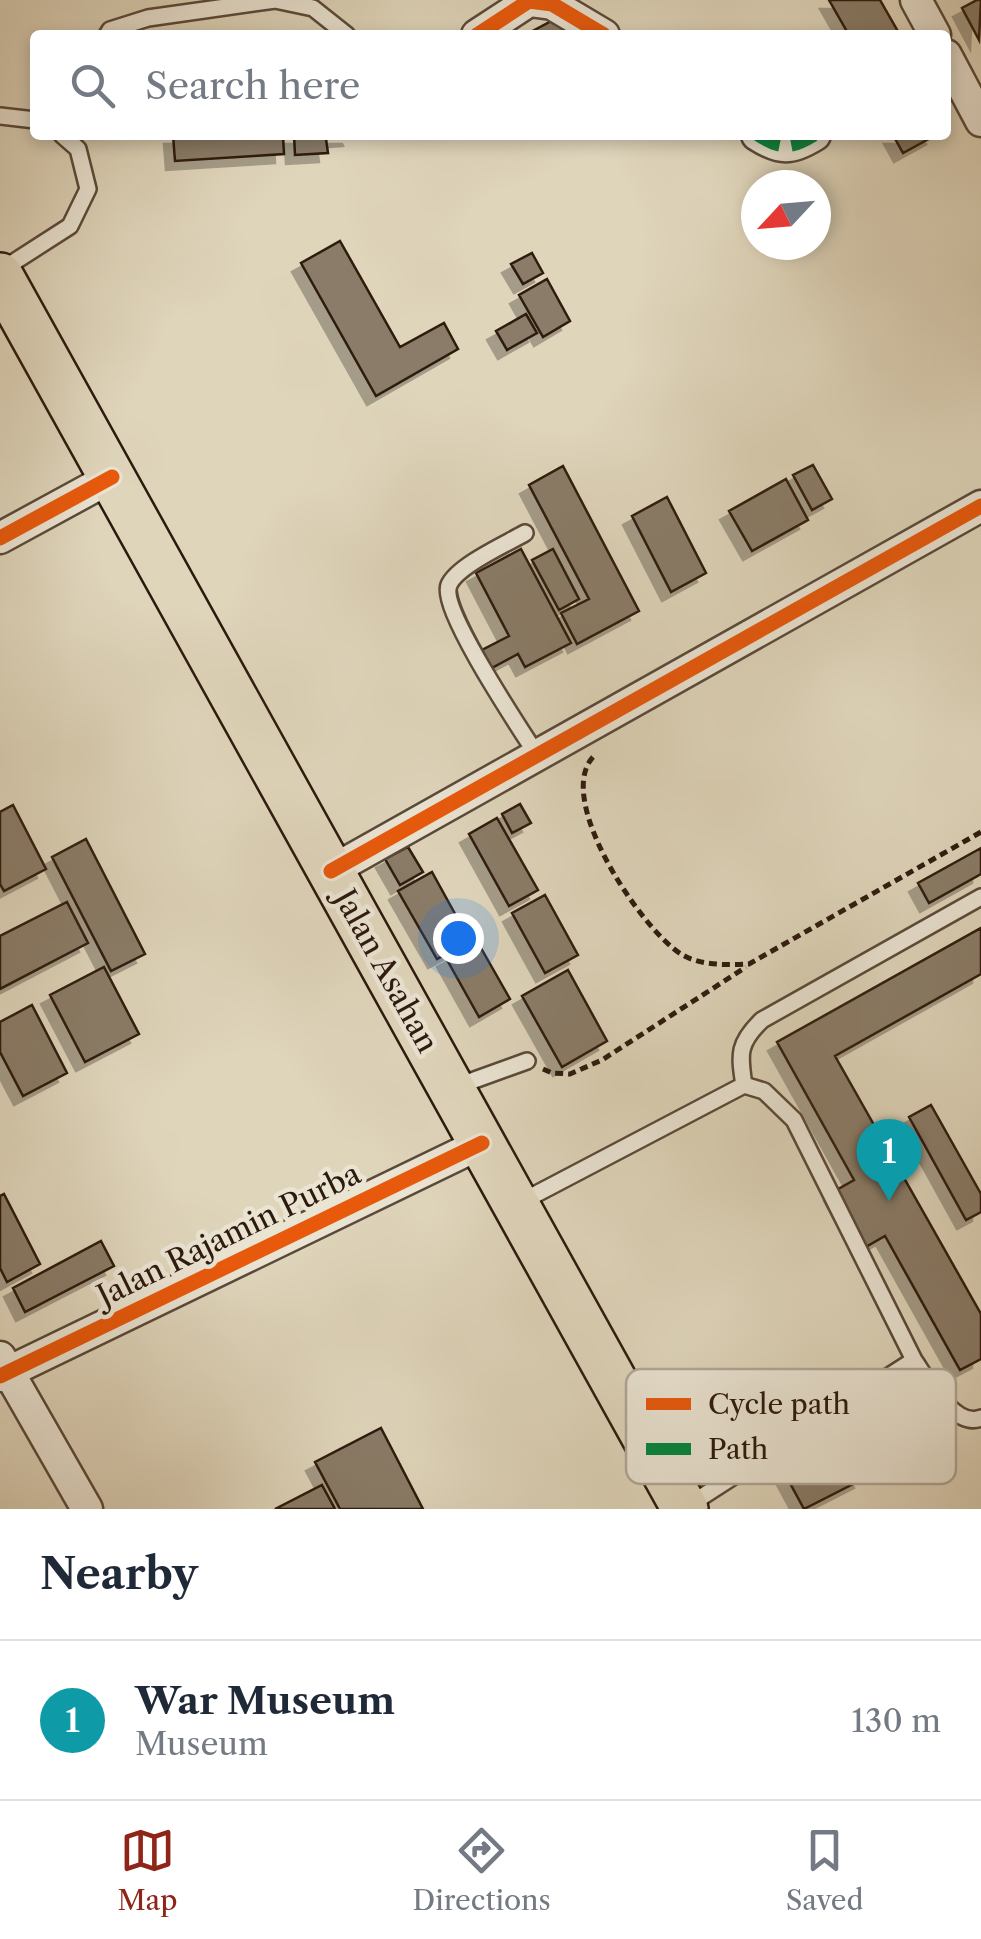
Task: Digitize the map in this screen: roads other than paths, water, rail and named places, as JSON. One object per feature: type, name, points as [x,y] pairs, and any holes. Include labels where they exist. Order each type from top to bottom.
[{"type":"main road","name":"Jalan Asahan","points":[[0,274],[626,1403]]},
{"type":"main road","name":"Jalan Asahan","points":[[671,1484],[685,1509]]},
{"type":"street","points":[[916,0],[932,30]]},
{"type":"street","points":[[485,30],[529,1],[552,4],[596,30]]},
{"type":"street","points":[[951,64],[981,121]]},
{"type":"street","points":[[764,140],[783,147],[807,140]]},
{"type":"street","points":[[0,538],[112,478]]},
{"type":"street","points":[[331,871],[981,506]]},
{"type":"street","name":"Jalan Rajamin Purba","points":[[3,1368],[482,1143]]},
{"type":"street","points":[[3,1368],[87,1509]]},
{"type":"lane","points":[[110,30],[213,4],[275,0],[314,8],[340,30]]},
{"type":"lane","points":[[0,116],[30,119]]},
{"type":"lane","points":[[0,274],[70,226],[88,189],[79,142]]},
{"type":"lane","points":[[524,532],[461,571],[450,583],[446,598],[480,665],[538,756]]},
{"type":"lane","points":[[744,1085],[740,1059],[744,1037],[762,1020],[981,897]]},
{"type":"lane","points":[[452,1088],[527,1061]]},
{"type":"lane","points":[[516,1204],[744,1085],[764,1091],[794,1120],[920,1369]]},
{"type":"lane","points":[[900,1369],[914,1360]]},
{"type":"lane","points":[[956,1414],[975,1422],[981,1418]]},
{"type":"lane","points":[[685,1509],[723,1484]]},
{"type":"place","name":"War Museum","points":[[889,1201]]}]
